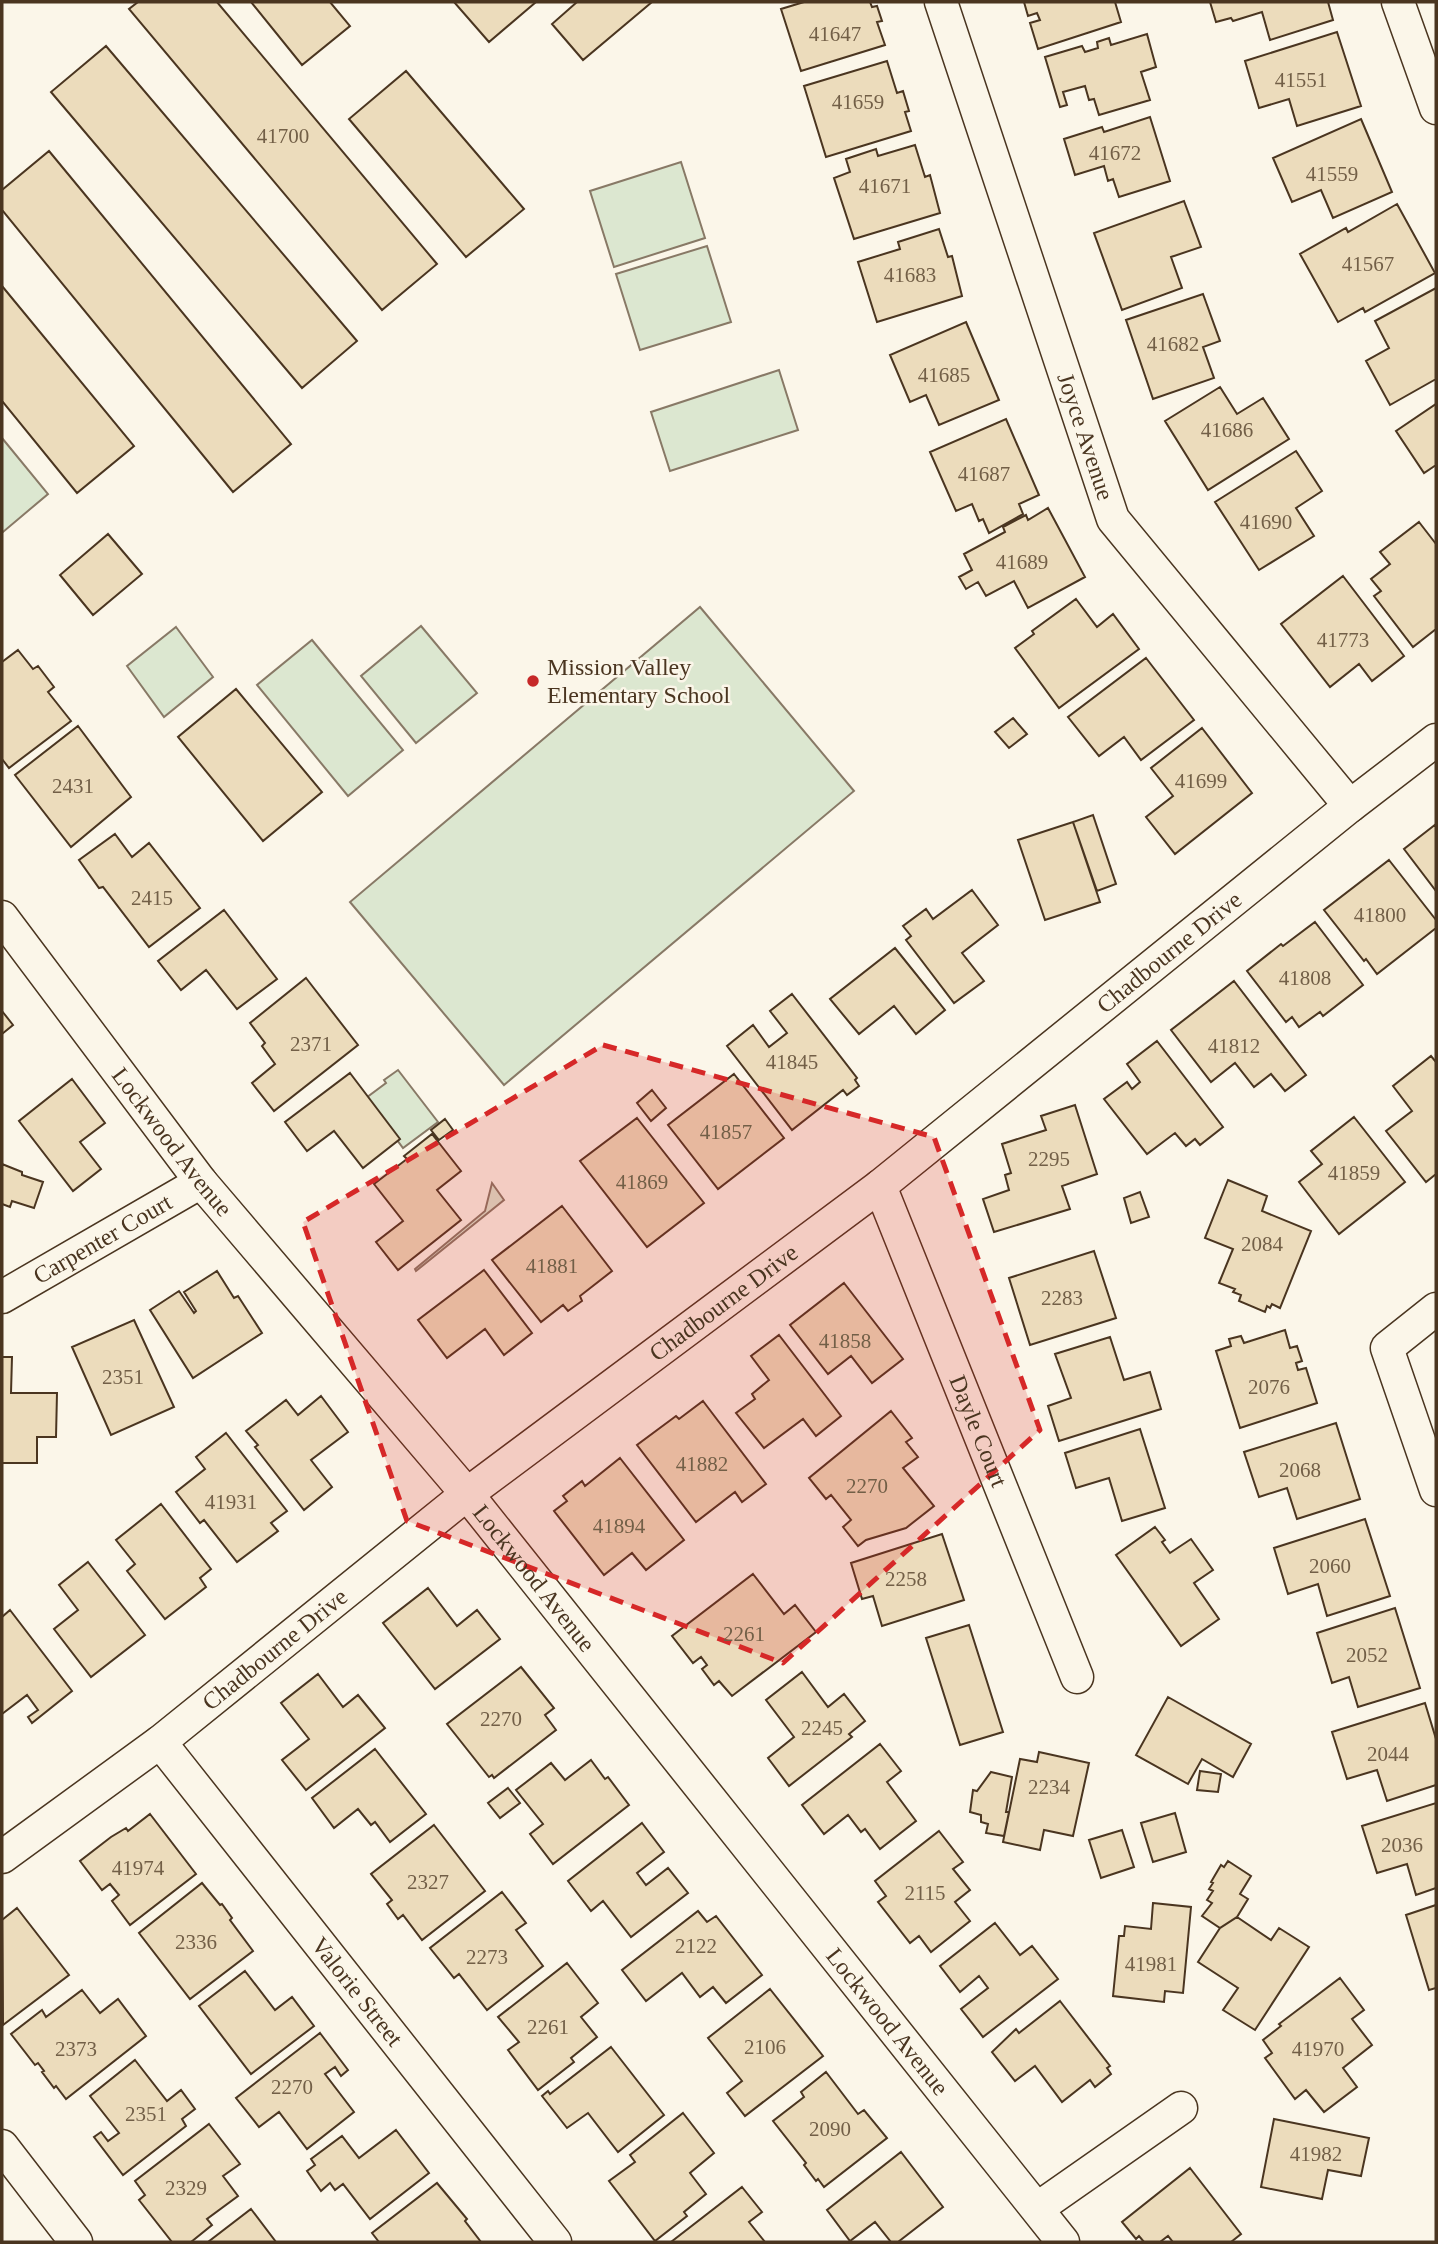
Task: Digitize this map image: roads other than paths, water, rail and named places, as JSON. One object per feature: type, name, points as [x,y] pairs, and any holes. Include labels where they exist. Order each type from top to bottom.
[{"type":"street","name":"Joyce Avenue","points":[[941,2],[1113,519],[1350,806]]},
{"type":"street","points":[[1398,2],[1436,108]]},
{"type":"street","name":"Chadbourne Drive","points":[[2,1857],[160,1742],[467,1494],[880,1186],[1350,806],[1436,740]]},
{"type":"street","name":"Lockwood Avenue","points":[[2,917],[201,1182],[467,1494],[1063,2242]]},
{"type":"street","name":"Carpenter Court","points":[[2,1297],[201,1182]]},
{"type":"street","name":"Dayle Court","points":[[880,1186],[1077,1676]]},
{"type":"street","points":[[1436,1308],[1387,1348],[1436,1490]]},
{"type":"street","name":"Valorie Street","points":[[160,1742],[555,2242]]},
{"type":"street","points":[[1038,2208],[1181,2108]]},
{"type":"street","points":[[2,2146],[76,2242]]},
{"type":"place","name":"Mission Valley Elementary School","points":[[533,681]]}]
